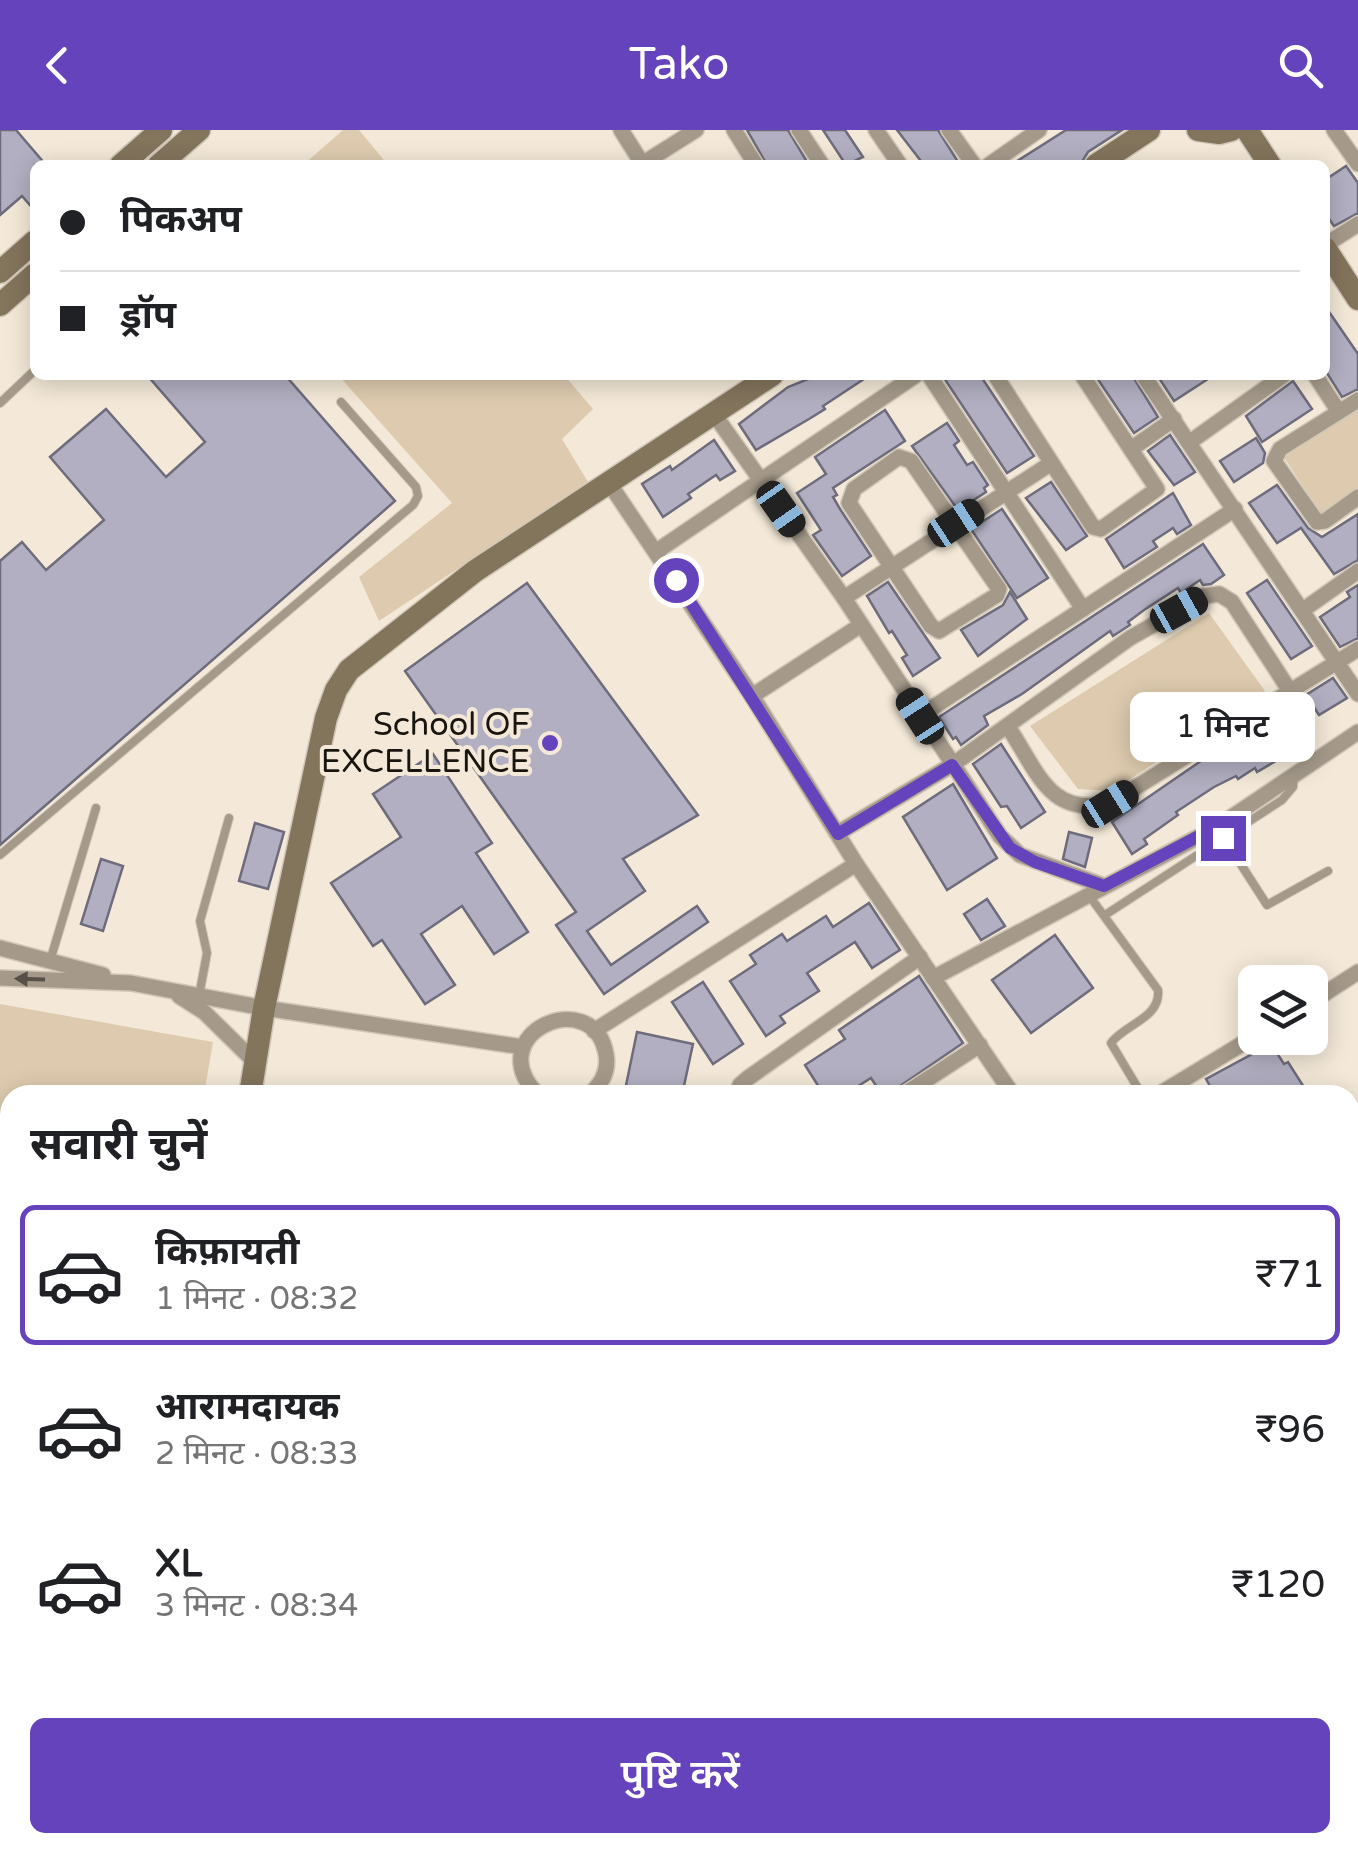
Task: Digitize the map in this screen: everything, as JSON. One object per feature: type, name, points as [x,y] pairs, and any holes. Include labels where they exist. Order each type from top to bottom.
[{"type":"street","points":[[127,160],[161,130]]},
{"type":"street","points":[[165,160],[199,130]]},
{"type":"street","points":[[621,130],[640,160]]},
{"type":"street","points":[[649,160],[696,130]]},
{"type":"street","points":[[734,130],[753,160]]},
{"type":"street","points":[[800,130],[819,160]]},
{"type":"street","points":[[876,130],[897,160]]},
{"type":"street","points":[[949,130],[970,160]]},
{"type":"street","points":[[995,160],[1038,130]]},
{"type":"street","points":[[1104,160],[1149,130]]},
{"type":"street","points":[[1198,130],[1219,134],[1231,130]]},
{"type":"street","points":[[1247,130],[1267,160]]},
{"type":"street","points":[[1334,130],[1358,164]]},
{"type":"street","points":[[1330,243],[1358,224]]},
{"type":"street","points":[[0,272],[30,245]]},
{"type":"street","points":[[1332,274],[1358,299]]},
{"type":"street","points":[[0,305],[30,278]]},
{"type":"street","points":[[252,1085],[264,1008],[326,718],[336,690],[349,670],[476,572],[765,380]]},
{"type":"street","points":[[657,551],[908,380]]},
{"type":"street","points":[[932,380],[1083,609]]},
{"type":"street","points":[[997,380],[1092,527],[1101,529],[1156,492],[1156,486],[1085,380]]},
{"type":"street","points":[[1147,380],[1358,694]]},
{"type":"street","points":[[1190,442],[1277,380]]},
{"type":"street","points":[[1319,380],[1339,412]]},
{"type":"street","points":[[1358,400],[1280,450],[1274,461],[1317,522],[1325,521],[1358,497]]},
{"type":"street","points":[[714,414],[844,598],[1010,848],[1096,890]]},
{"type":"street","points":[[1131,449],[1174,420]]},
{"type":"street","points":[[904,457],[911,461],[956,523],[998,586],[997,595],[939,632],[931,626],[848,498],[854,489],[904,457]]},
{"type":"street","points":[[844,598],[1050,464]]},
{"type":"street","points":[[609,482],[752,696],[856,864],[1006,1085]]},
{"type":"street","points":[[920,716],[1235,509]]},
{"type":"street","points":[[1303,610],[1358,571]]},
{"type":"street","points":[[838,834],[1008,728],[1130,638],[1212,594],[1232,602],[1290,691]]},
{"type":"street","points":[[752,696],[860,625]]},
{"type":"street","points":[[1008,728],[1062,802],[1091,808],[1110,804],[1358,649]]},
{"type":"street","points":[[933,978],[1096,890],[1220,832],[1358,732]]},
{"type":"street","points":[[594,1031],[856,864]]},
{"type":"street","points":[[0,948],[171,991],[524,1048]]},
{"type":"street","points":[[741,1085],[920,957]]},
{"type":"street","points":[[1328,991],[1358,972]]},
{"type":"street","points":[[0,978],[130,983]]},
{"type":"street","points":[[171,991],[204,1012],[257,1064]]},
{"type":"street","points":[[531,1085],[523,1074],[524,1048],[537,1028],[548,1022],[572,1019],[594,1031],[602,1041],[606,1065],[599,1085]]},
{"type":"street","points":[[919,1085],[980,1045]]},
{"type":"street","points":[[1174,1085],[1238,1046]]},
{"type":"lane","points":[[0,403],[30,375]]},
{"type":"lane","points":[[0,855],[413,505],[418,496],[416,487],[341,402]]},
{"type":"lane","points":[[50,962],[96,808]]},
{"type":"lane","points":[[199,996],[207,953],[200,921],[230,818]]},
{"type":"lane","points":[[1104,915],[1220,832],[1267,906],[1328,870]]},
{"type":"lane","points":[[1096,890],[1104,915],[1158,990],[1153,1010],[1118,1033],[1111,1043],[1136,1085]]},
{"type":"shaded area","points":[[343,130],[359,130],[384,160],[309,160]]},
{"type":"shaded area","points":[[342,380],[568,380],[593,409],[562,439],[588,482],[379,621],[359,577],[452,503]]},
{"type":"shaded area","points":[[1358,407],[1358,490],[1322,515],[1283,456]]},
{"type":"shaded area","points":[[1209,613],[1265,691],[1112,791],[1078,789],[1030,726]]},
{"type":"shaded area","points":[[0,1004],[213,1042],[206,1085],[0,1085]]},
{"type":"building","points":[[0,130],[16,130],[42,160],[30,160],[30,205],[22,196],[0,215]]},
{"type":"building","points":[[747,130],[788,130],[806,160],[764,160]]},
{"type":"building","points":[[823,130],[845,130],[863,157],[843,160]]},
{"type":"building","points":[[897,130],[938,130],[957,160],[920,160]]},
{"type":"building","points":[[1066,130],[1122,130],[1088,152],[1083,160],[1019,160]]},
{"type":"building","points":[[1346,166],[1358,183],[1358,213],[1334,226],[1330,220],[1330,177]]},
{"type":"building","points":[[1330,313],[1358,354],[1358,389],[1342,397],[1330,378]]},
{"type":"building","points":[[151,380],[289,380],[395,501],[0,845],[0,561],[22,542],[46,570],[104,520],[50,457],[106,409],[166,477],[205,442]]},
{"type":"building","points":[[806,380],[862,380],[823,406],[825,409],[756,450],[739,424],[788,387]]},
{"type":"building","points":[[945,380],[983,380],[1034,456],[1007,473]]},
{"type":"building","points":[[1098,380],[1135,380],[1158,417],[1134,433]]},
{"type":"building","points":[[1160,380],[1206,380],[1174,401]]},
{"type":"building","points":[[1293,381],[1312,409],[1262,442],[1246,416]]},
{"type":"building","points":[[885,410],[905,441],[833,488],[837,495],[833,497],[871,556],[842,576],[813,535],[821,530],[797,493],[826,474],[815,457]]},
{"type":"building","points":[[947,423],[959,441],[954,445],[967,465],[973,462],[988,485],[984,488],[986,492],[958,510],[912,446]]},
{"type":"building","points":[[1170,435],[1195,472],[1174,485],[1148,451]]},
{"type":"building","points":[[1256,438],[1265,453],[1263,463],[1234,482],[1220,461]]},
{"type":"building","points":[[714,440],[735,471],[720,480],[716,475],[663,517],[642,484],[670,466],[672,470]]},
{"type":"building","points":[[1051,482],[1087,536],[1066,550],[1026,498]]},
{"type":"building","points":[[1277,485],[1308,528],[1322,537],[1358,514],[1358,560],[1334,574],[1301,528],[1277,543],[1249,503]]},
{"type":"building","points":[[1173,493],[1191,525],[1177,534],[1173,528],[1153,541],[1157,547],[1124,568],[1106,539]]},
{"type":"building","points":[[1002,509],[1048,578],[1017,598],[971,529]]},
{"type":"building","points":[[1203,544],[1224,575],[1211,584],[1203,585],[1200,580],[1181,593],[1178,588],[1128,622],[1130,625],[1113,636],[1110,631],[1022,694],[984,716],[988,725],[961,745],[956,737],[953,739],[939,717]]},
{"type":"building","points":[[1267,580],[1312,646],[1291,659],[1247,593]]},
{"type":"building","points":[[888,582],[940,658],[913,676],[902,658],[907,655],[867,596]]},
{"type":"building","name":"School OF EXCELLENCE","points":[[527,583],[698,815],[623,859],[645,891],[587,931],[611,965],[697,906],[708,922],[604,994],[556,925],[576,912],[405,671]]},
{"type":"building","points":[[1358,585],[1358,638],[1340,647],[1320,617],[1350,597],[1347,592]]},
{"type":"building","points":[[1010,592],[1027,619],[978,656],[961,630],[1003,605]]},
{"type":"building","points":[[1333,678],[1347,698],[1319,715],[1306,695]]},
{"type":"building","points":[[1285,708],[1304,737],[1288,748],[1291,752],[1257,772],[1255,768],[1214,787],[1176,812],[1178,815],[1144,839],[1147,844],[1132,854],[1112,822],[1214,752],[1217,756],[1234,745],[1237,750],[1257,737],[1252,729]]},
{"type":"building","points":[[1001,744],[1045,812],[1021,828],[1007,806],[1001,807],[973,764]]},
{"type":"building","points":[[433,754],[492,843],[476,853],[528,932],[494,954],[462,906],[421,934],[455,985],[425,1004],[382,940],[373,946],[331,883],[401,837],[373,794]]},
{"type":"building","points":[[953,784],[997,858],[947,890],[903,817]]},
{"type":"building","points":[[255,823],[284,832],[268,889],[239,881]]},
{"type":"building","points":[[1069,832],[1092,838],[1085,867],[1063,859]]},
{"type":"building","points":[[101,859],[123,866],[103,931],[81,924]]},
{"type":"building","points":[[987,899],[1005,926],[981,940],[964,914]]},
{"type":"building","points":[[869,903],[900,950],[872,968],[855,942],[807,973],[819,991],[780,1016],[785,1023],[766,1036],[730,981],[756,964],[750,955],[782,934],[787,941],[826,916],[833,927]]},
{"type":"building","points":[[1055,935],[1093,988],[1031,1033],[992,980]]},
{"type":"building","points":[[919,976],[963,1043],[902,1085],[876,1085],[871,1078],[860,1085],[818,1085],[805,1065],[845,1039],[839,1030]]},
{"type":"building","points":[[703,982],[743,1044],[713,1064],[672,1002]]},
{"type":"building","points":[[637,1032],[693,1044],[684,1085],[626,1085]]},
{"type":"building","points":[[1251,1055],[1278,1055],[1284,1064],[1288,1062],[1303,1085],[1209,1085],[1206,1079]]},
{"type":"place","name":"School OF EXCELLENCE","points":[[550,743]]},
{"type":"route","points":[[676,580],[838,834],[952,765],[1010,848],[1035,862],[1104,886],[1216,827],[1223,838]]}]
